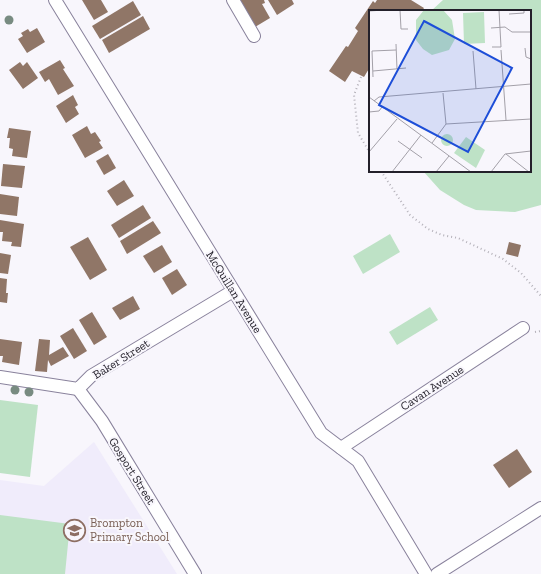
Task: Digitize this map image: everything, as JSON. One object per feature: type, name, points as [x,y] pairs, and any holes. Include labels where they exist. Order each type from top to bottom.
[{"type":"street","name":"McQuillan Avenue","points":[[54,0],[321,433],[358,461],[426,574]]},
{"type":"street","points":[[234,0],[254,36]]},
{"type":"street","name":"Baker Street","points":[[78,389],[91,376],[234,291]]},
{"type":"street","name":"Cavan Avenue","points":[[341,448],[529,330]]},
{"type":"street","points":[[0,377],[78,389]]},
{"type":"street","name":"Gosport Street","points":[[78,389],[102,421],[195,574]]},
{"type":"street","points":[[437,574],[541,508]]},
{"type":"path","points":[[361,77],[354,95],[358,133],[369,151]]},
{"type":"path","points":[[382,172],[410,215],[428,229],[458,238],[503,259],[521,273],[541,296]]},
{"type":"path","points":[[529,330],[541,331]]},
{"type":"shaded area","name":"Brompton Primary School","points":[[94,442],[177,574],[0,574],[0,480],[44,486]]},
{"type":"green space","points":[[443,0],[541,0],[541,205],[515,212],[476,210],[464,205],[440,190],[424,172],[531,172],[531,10],[432,10]]},
{"type":"green space","points":[[390,234],[400,252],[363,274],[353,256]]},
{"type":"green space","points":[[430,307],[438,320],[397,345],[389,332]]},
{"type":"green space","points":[[0,400],[38,405],[30,477],[0,473]]},
{"type":"green space","points":[[0,515],[70,524],[65,574],[0,574]]},
{"type":"building","points":[[82,0],[101,0],[108,12],[94,20]]},
{"type":"building","points":[[239,0],[264,0],[265,3],[262,4],[270,18],[255,27]]},
{"type":"building","points":[[268,0],[292,0],[294,4],[277,15]]},
{"type":"building","points":[[377,0],[411,0],[424,8],[423,10],[369,10],[369,69],[364,77],[352,71],[345,82],[329,71],[346,46],[348,47],[358,31],[355,28],[373,1],[375,3]]},
{"type":"building","points":[[133,1],[141,15],[100,39],[92,26]]},
{"type":"building","points":[[143,16],[150,29],[109,53],[102,40]]},
{"type":"building","points":[[37,28],[45,42],[27,53],[18,39],[23,36],[21,33],[28,29],[30,32]]},
{"type":"building","points":[[60,60],[65,68],[63,69],[74,86],[58,95],[49,79],[45,82],[39,72]]},
{"type":"building","points":[[20,62],[23,66],[27,62],[38,78],[23,89],[9,70]]},
{"type":"building","points":[[73,95],[78,105],[75,107],[79,114],[66,123],[56,106]]},
{"type":"building","points":[[87,126],[91,134],[95,132],[101,141],[99,142],[103,148],[85,158],[72,135]]},
{"type":"building","points":[[9,128],[31,131],[27,158],[12,156],[13,149],[9,148],[10,138],[7,138]]},
{"type":"building","points":[[108,154],[116,168],[104,175],[96,161]]},
{"type":"building","points":[[3,164],[25,166],[22,188],[1,186]]},
{"type":"building","points":[[124,180],[134,196],[117,206],[107,191]]},
{"type":"building","points":[[0,194],[19,197],[17,216],[0,214]]},
{"type":"building","points":[[143,205],[151,218],[119,238],[111,225]]},
{"type":"building","points":[[0,220],[24,224],[21,247],[11,246],[12,242],[2,241],[3,232],[0,232]]},
{"type":"building","points":[[153,221],[161,233],[127,254],[120,241]]},
{"type":"building","points":[[88,237],[107,270],[90,280],[70,247]]},
{"type":"building","points":[[509,242],[521,245],[518,257],[506,254]]},
{"type":"building","points":[[162,245],[172,262],[154,273],[143,256]]},
{"type":"building","points":[[0,253],[11,255],[8,274],[0,273]]},
{"type":"building","points":[[177,269],[187,285],[172,295],[162,278]]},
{"type":"building","points":[[0,278],[7,279],[7,303],[0,302]]},
{"type":"building","points":[[133,296],[140,309],[120,320],[112,308]]},
{"type":"building","points":[[92,312],[107,337],[94,345],[79,320]]},
{"type":"building","points":[[73,328],[87,351],[74,359],[60,336]]},
{"type":"building","points":[[0,339],[22,342],[19,365],[2,362],[3,356],[0,356]]},
{"type":"building","points":[[39,339],[50,340],[49,355],[63,347],[69,356],[51,366],[48,360],[47,372],[35,371]]},
{"type":"building","points":[[517,449],[532,472],[509,488],[493,465]]},
{"type":"place","name":"Brompton Primary School","points":[[75,530]]}]
